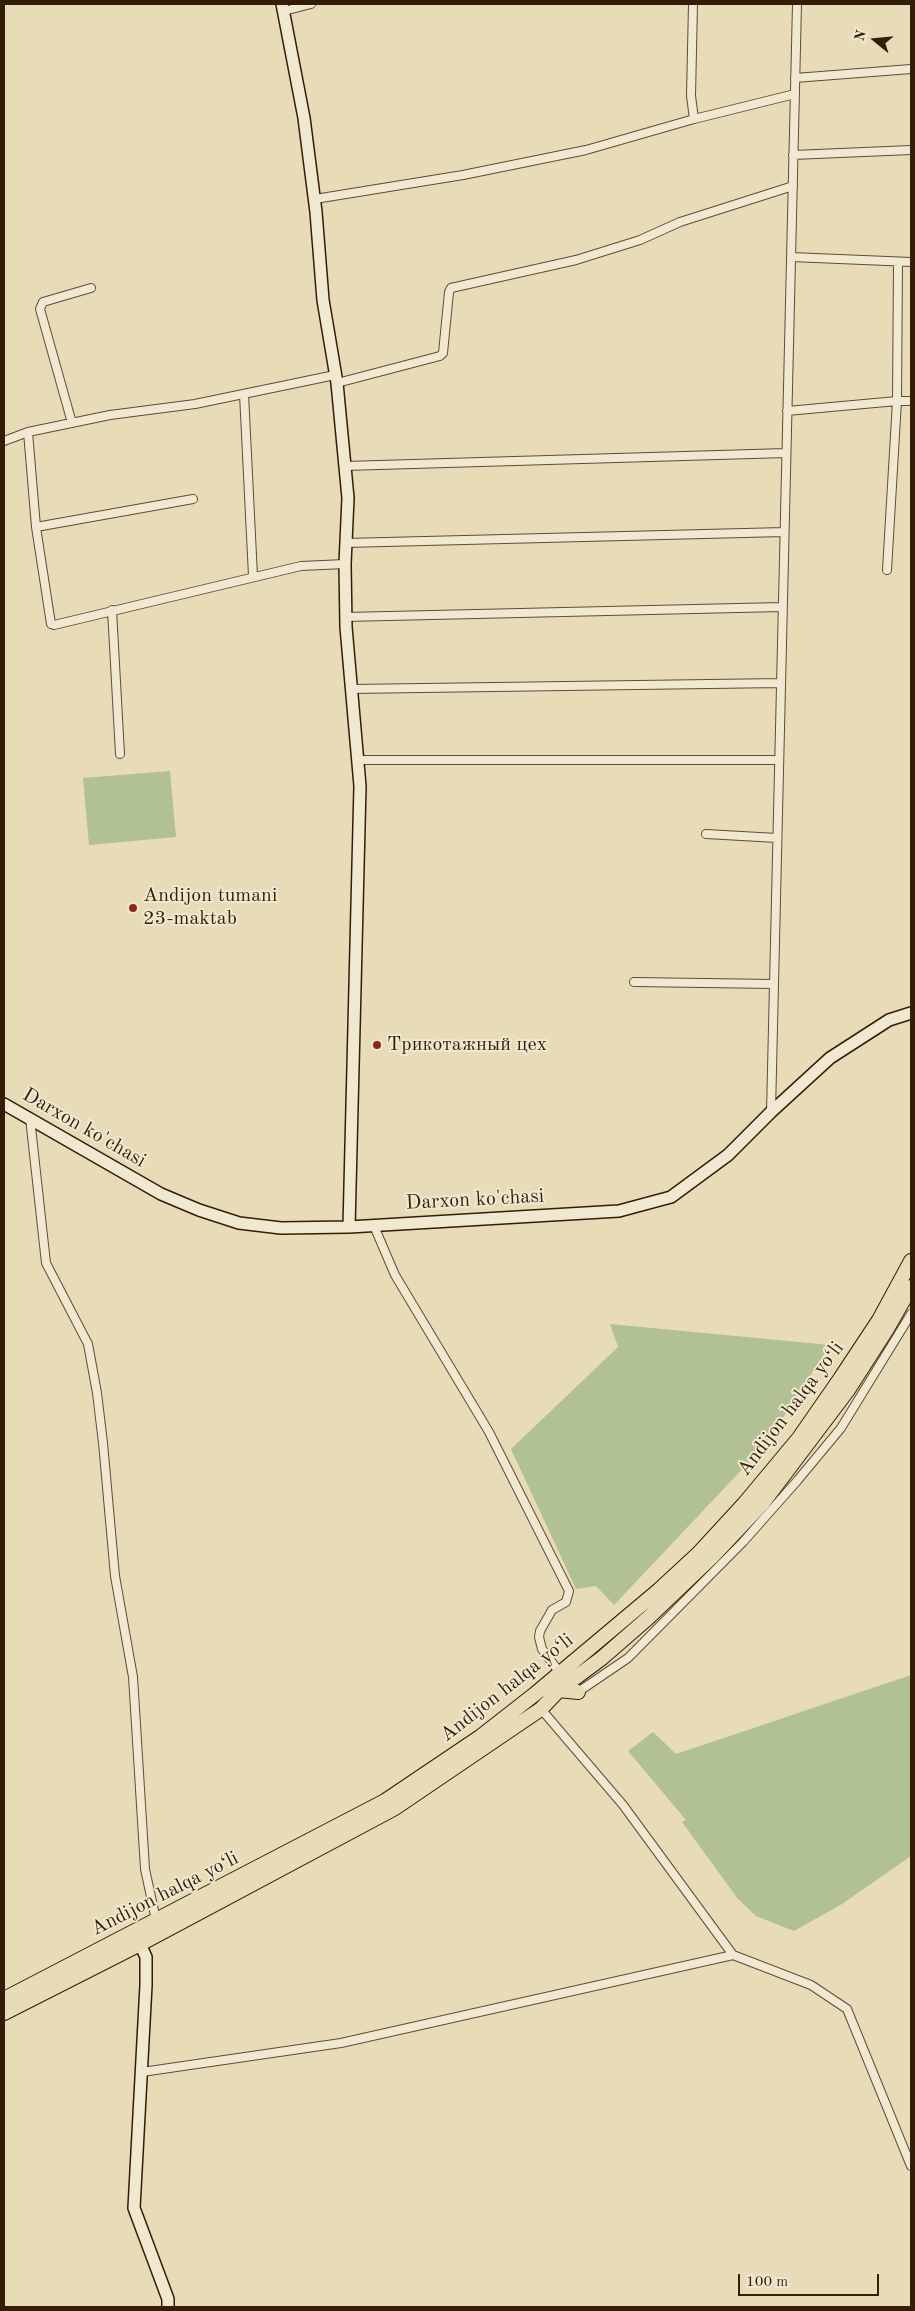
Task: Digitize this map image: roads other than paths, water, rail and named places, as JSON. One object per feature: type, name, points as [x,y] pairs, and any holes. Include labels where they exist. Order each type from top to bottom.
[{"type":"highway","name":"Andijon halqa yo‘li","points":[[4,2000],[401,1791],[480,1737],[560,1673],[659,1590],[698,1554],[744,1504],[799,1438],[840,1379],[879,1320],[911,1261]]},
{"type":"highway","name":"Andijon halqa yo‘li","points":[[4,2013],[140,1944],[395,1808],[540,1709],[559,1690],[602,1658],[648,1618],[712,1557],[762,1504],[848,1390],[911,1287]]},
{"type":"highway","points":[[559,1690],[578,1692]]},
{"type":"street","points":[[311,4],[283,7],[304,118],[315,199],[323,300],[336,379],[348,498],[345,543],[345,617],[360,786],[350,1227]]},
{"type":"street","points":[[693,4],[691,96],[694,119]]},
{"type":"street","points":[[771,1112],[797,4]]},
{"type":"street","points":[[795,78],[911,69]]},
{"type":"street","points":[[315,199],[462,175],[577,152],[694,119],[795,94]]},
{"type":"street","points":[[794,155],[911,150]]},
{"type":"street","points":[[4,441],[28,432],[110,415],[195,404],[336,379],[440,356],[443,353],[449,292],[452,288],[576,260],[640,240],[680,222],[793,186]]},
{"type":"street","points":[[791,257],[911,262]]},
{"type":"street","points":[[887,570],[898,400],[898,262]]},
{"type":"street","points":[[72,423],[41,315],[41,307],[47,301],[91,288]]},
{"type":"street","points":[[244,394],[253,576]]},
{"type":"street","points":[[787,411],[898,400],[911,401]]},
{"type":"street","points":[[28,432],[36,527],[51,624],[54,625],[190,593],[253,576],[302,566],[345,564]]},
{"type":"street","points":[[344,466],[786,454]]},
{"type":"street","points":[[36,527],[193,499]]},
{"type":"street","points":[[345,543],[784,532]]},
{"type":"street","points":[[345,617],[782,607]]},
{"type":"street","points":[[112,610],[120,754]]},
{"type":"street","points":[[351,689],[781,684]]},
{"type":"street","points":[[358,760],[779,760]]},
{"type":"street","points":[[706,834],[777,838]]},
{"type":"street","points":[[634,982],[774,984]]},
{"type":"street","name":"Darxon ko'chasi","points":[[4,1104],[161,1194],[199,1210],[239,1223],[281,1228],[350,1227],[619,1211],[671,1197],[728,1155],[771,1112],[830,1058],[889,1020],[911,1014]]},
{"type":"street","points":[[30,1118],[46,1263],[88,1344],[96,1394],[103,1443],[115,1576],[133,1677],[145,1870],[156,1920]]},
{"type":"street","points":[[374,1226],[395,1275],[489,1432],[569,1591],[566,1602],[552,1610],[540,1630],[539,1637],[542,1649],[560,1673]]},
{"type":"street","points":[[578,1692],[628,1658],[743,1542],[797,1481],[841,1428],[911,1314]]},
{"type":"street","points":[[540,1709],[628,1812],[733,1955],[810,1985],[847,2009],[911,2166]]},
{"type":"street","points":[[140,1944],[146,1957],[134,2208],[168,2299],[168,2307]]},
{"type":"street","points":[[142,2072],[341,2043],[733,1955]]},
{"type":"place","name":"Andijon tumani 23-maktab","points":[[133,908]]},
{"type":"place","name":"Трикотажный цех","points":[[377,1045]]}]
